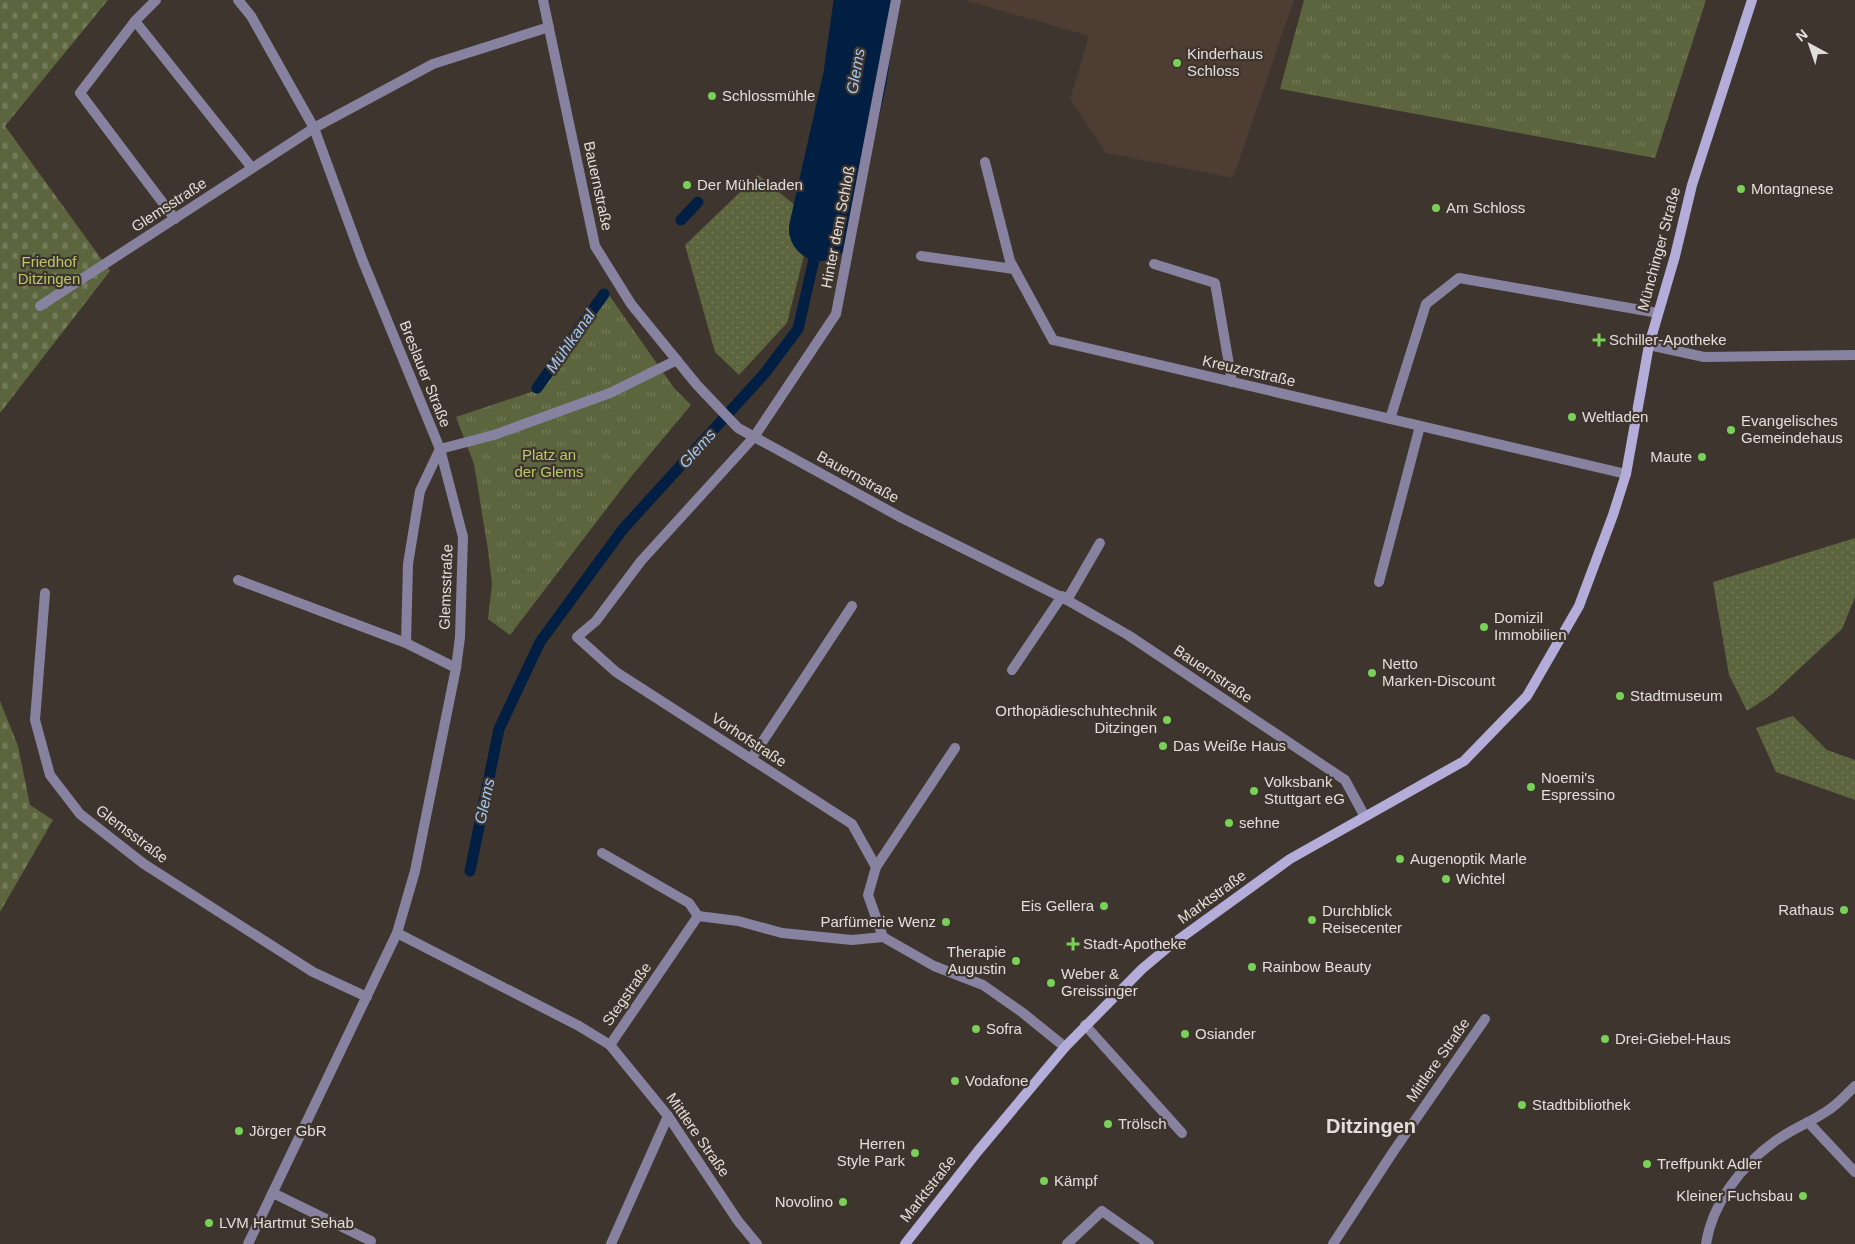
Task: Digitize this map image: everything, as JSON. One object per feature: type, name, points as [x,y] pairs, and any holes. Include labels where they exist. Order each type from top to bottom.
[{"type":"street","points":[[156,0],[135,21],[80,93],[175,219]]},
{"type":"street","name":"Breslauer Straße","points":[[238,0],[251,16],[314,128],[362,259],[440,449],[494,435],[610,393],[677,360]]},
{"type":"street","name":"Bauernstraße","points":[[543,0],[595,246],[631,304],[707,397],[738,428],[902,518],[1064,598],[1128,635],[1345,780],[1364,815]]},
{"type":"street","name":"Hinter dem Schloß","points":[[754,437],[836,314],[896,0]]},
{"type":"street","name":"Münchinger Straße","points":[[1556,647],[1579,606],[1599,558],[1626,474],[1649,345],[1692,185],[1752,0]]},
{"type":"street","points":[[135,21],[252,168]]},
{"type":"street","points":[[314,128],[433,64],[549,27]]},
{"type":"street","name":"Glemsstraße","points":[[40,306],[314,128]]},
{"type":"street","name":"Kreuzerstraße","points":[[985,162],[1010,261],[1053,340],[1626,474]]},
{"type":"street","points":[[921,256],[1014,269]]},
{"type":"street","points":[[1154,264],[1215,283],[1232,382]]},
{"type":"street","points":[[1390,419],[1426,304],[1459,278],[1658,313]]},
{"type":"street","points":[[1649,345],[1704,357],[1855,355]]},
{"type":"street","points":[[1380,582],[1420,426]]},
{"type":"street","name":"Vorhofstraße","points":[[754,437],[641,561],[596,622],[577,637],[616,672],[852,824],[876,867]]},
{"type":"street","points":[[406,643],[408,564],[420,491],[440,449]]},
{"type":"street","name":"Glemsstraße","points":[[248,1244],[397,933],[415,871],[456,668],[460,637],[463,537],[440,449]]},
{"type":"street","points":[[1012,670],[1064,598],[1100,543]]},
{"type":"street","points":[[238,580],[406,643],[456,668]]},
{"type":"street","name":"Glemsstraße","points":[[45,593],[35,720],[50,775],[80,814],[144,864],[313,972],[367,997]]},
{"type":"street","points":[[751,759],[852,606]]},
{"type":"street","name":"Marktstraße","points":[[905,1244],[978,1151],[1065,1048],[1085,1025],[1142,969],[1167,948],[1290,859],[1364,815],[1464,761],[1527,696],[1556,647]]},
{"type":"street","points":[[883,937],[868,895],[876,867],[955,748]]},
{"type":"street","points":[[602,853],[689,903],[698,916],[738,921],[782,933],[852,940],[883,937],[934,966],[983,985],[1023,1013],[1065,1048]]},
{"type":"street","name":"Stegstraße","points":[[397,933],[579,1026],[610,1045],[698,916]]},
{"type":"street","name":"Mittlere Straße","points":[[1333,1244],[1393,1152],[1485,1019]]},
{"type":"street","points":[[1085,1025],[1182,1133]]},
{"type":"street","name":"Mittlere Straße","points":[[610,1045],[668,1116],[738,1221],[757,1244]]},
{"type":"street","points":[[1706,1244],[1708,1227],[1724,1194],[1752,1162],[1773,1142],[1830,1109],[1855,1086]]},
{"type":"street","points":[[611,1244],[668,1116]]},
{"type":"street","points":[[1808,1122],[1855,1172]]},
{"type":"street","points":[[273,1192],[371,1241]]},
{"type":"street","points":[[1066,1244],[1102,1211],[1149,1244]]},
{"type":"shaded area","name":"Kinderhaus Schloss","points":[[964,0],[1294,0],[1233,178],[1106,153],[1070,99],[1089,36]]},
{"type":"green space","name":"Friedhof Ditzingen","points":[[0,0],[108,0],[5,126],[110,271],[0,413]]},
{"type":"green space","points":[[1304,0],[1706,0],[1655,158],[1280,89]]},
{"type":"green space","points":[[758,175],[813,220],[787,323],[739,375],[715,352],[685,245]]},
{"type":"green space","name":"Platz an der Glems","points":[[609,295],[674,388],[691,405],[630,478],[510,635],[488,619],[492,584],[488,550],[474,464],[456,417],[543,388]]},
{"type":"green space","points":[[1855,538],[1855,597],[1842,629],[1771,695],[1747,711],[1729,675],[1713,582]]},
{"type":"green space","points":[[0,701],[18,746],[30,805],[53,820],[0,912]]},
{"type":"green space","points":[[1793,716],[1827,750],[1855,760],[1855,800],[1776,772],[1756,728]]},
{"type":"waterway","name":"Glems","points":[[821,229],[855,78],[866,0]]},
{"type":"waterway","name":"Mühlkanal","points":[[681,220],[698,202]]},
{"type":"waterway","name":"Glems","points":[[470,871],[499,729],[540,642],[623,529],[765,373],[798,329],[821,229],[801,232]]},
{"type":"waterway","name":"Mühlkanal","points":[[537,388],[604,294]]},
{"type":"place","name":"Kinderhaus Schloss","points":[[1177,63]]},
{"type":"place","name":"Schlossmühle","points":[[712,96]]},
{"type":"place","name":"Der Mühleladen","points":[[687,185]]},
{"type":"place","name":"Montagnese","points":[[1741,189]]},
{"type":"place","name":"Am Schloss","points":[[1436,208]]},
{"type":"place","name":"Schiller-Apotheke","points":[[1599,340]]},
{"type":"place","name":"Weltladen","points":[[1572,417]]},
{"type":"place","name":"Evangelisches Gemeindehaus","points":[[1731,430]]},
{"type":"place","name":"Maute","points":[[1702,457]]},
{"type":"place","name":"Domizil Immobilien","points":[[1484,627]]},
{"type":"place","name":"Netto Marken-Discount","points":[[1372,673]]},
{"type":"place","name":"Stadtmuseum","points":[[1620,696]]},
{"type":"place","name":"Orthopädieschuhtechnik Ditzingen","points":[[1167,720]]},
{"type":"place","name":"Das Weiße Haus","points":[[1163,746]]},
{"type":"place","name":"Noemi's Espressino","points":[[1531,787]]},
{"type":"place","name":"Volksbank Stuttgart eG","points":[[1254,791]]},
{"type":"place","name":"sehne","points":[[1229,823]]},
{"type":"place","name":"Augenoptik Marle","points":[[1400,859]]},
{"type":"place","name":"Wichtel","points":[[1446,879]]},
{"type":"place","name":"Eis Gellera","points":[[1104,906]]},
{"type":"place","name":"Rathaus","points":[[1844,910]]},
{"type":"place","name":"Durchblick Reisecenter","points":[[1312,920]]},
{"type":"place","name":"Parfümerie Wenz","points":[[946,922]]},
{"type":"place","name":"Stadt-Apotheke","points":[[1073,944]]},
{"type":"place","name":"Therapie Augustin","points":[[1016,961]]},
{"type":"place","name":"Rainbow Beauty","points":[[1252,967]]},
{"type":"place","name":"Weber & Greissinger","points":[[1051,983]]},
{"type":"place","name":"Sofra","points":[[976,1029]]},
{"type":"place","name":"Osiander","points":[[1185,1034]]},
{"type":"place","name":"Drei-Giebel-Haus","points":[[1605,1039]]},
{"type":"place","name":"Vodafone","points":[[955,1081]]},
{"type":"place","name":"Stadtbibliothek","points":[[1522,1105]]},
{"type":"place","name":"Trölsch","points":[[1108,1124]]},
{"type":"place","name":"Jörger GbR","points":[[239,1131]]},
{"type":"place","name":"Herren Style Park","points":[[915,1153]]},
{"type":"place","name":"Treffpunkt Adler","points":[[1647,1164]]},
{"type":"place","name":"Kämpf","points":[[1044,1181]]},
{"type":"place","name":"Kleiner Fuchsbau","points":[[1803,1196]]},
{"type":"place","name":"Novolino","points":[[843,1202]]},
{"type":"place","name":"LVM Hartmut Sehab","points":[[209,1223]]},
{"type":"district","name":"Ditzingen","points":[[1371,1126]]}]
